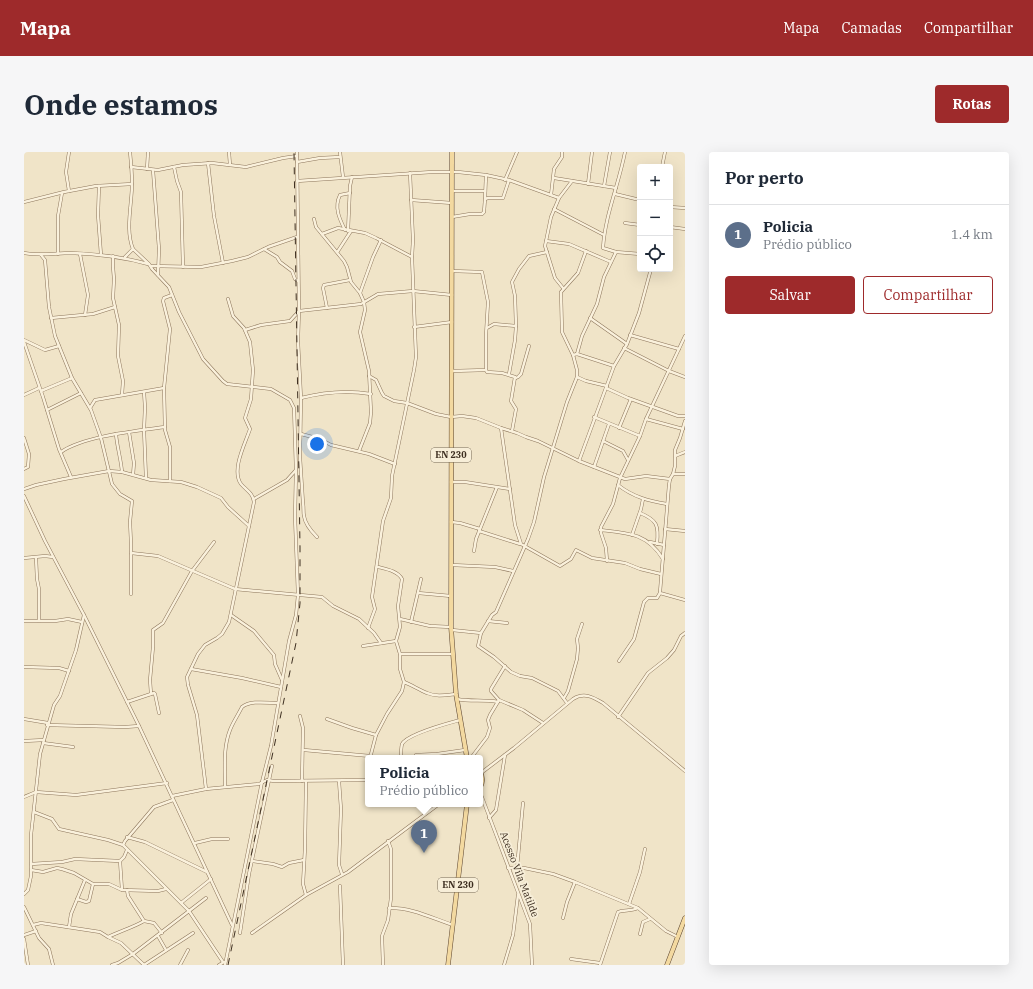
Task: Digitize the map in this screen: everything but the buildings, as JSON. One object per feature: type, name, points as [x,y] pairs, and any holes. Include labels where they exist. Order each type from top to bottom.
[{"type":"main road","name":"EN 230","points":[[452,152],[451,596],[453,654],[457,696],[466,755]]},
{"type":"main road","name":"EN 230","points":[[448,965],[467,807]]},
{"type":"main road","points":[[668,965],[685,918]]},
{"type":"street","points":[[69,152],[66,172],[69,191]]},
{"type":"street","points":[[130,152],[132,184],[130,227],[133,249],[150,265],[169,287],[206,362],[223,381],[227,384],[270,389],[290,400],[294,408],[296,470],[295,517],[298,595],[296,615],[282,681],[271,746],[262,782],[224,964]]},
{"type":"street","points":[[147,169],[148,152]]},
{"type":"street","points":[[229,152],[230,164]]},
{"type":"street","points":[[297,152],[297,237],[299,282],[298,341],[301,398],[300,457],[304,516],[307,524],[317,537]]},
{"type":"street","points":[[340,152],[343,177]]},
{"type":"street","points":[[505,180],[517,152]]},
{"type":"street","points":[[551,195],[555,167],[562,157],[562,152]]},
{"type":"street","points":[[588,184],[592,152]]},
{"type":"street","points":[[604,186],[610,152]]},
{"type":"street","points":[[625,152],[615,194],[611,203],[604,235],[603,248],[616,252],[637,254]]},
{"type":"street","points":[[663,164],[665,152]]},
{"type":"street","points":[[131,167],[153,170],[208,163],[230,164],[246,167],[297,156]]},
{"type":"street","points":[[297,162],[320,158],[340,157]]},
{"type":"street","points":[[208,163],[214,213],[223,263]]},
{"type":"street","points":[[174,167],[181,192],[183,267]]},
{"type":"street","points":[[153,170],[159,249],[158,276]]},
{"type":"street","points":[[297,181],[410,173],[452,172],[486,175],[509,180],[559,198]]},
{"type":"street","points":[[368,628],[375,609],[372,597],[378,566],[383,521],[391,498],[392,480],[416,357],[412,291],[412,257],[414,240],[410,173]]},
{"type":"street","points":[[452,217],[482,214],[484,212],[486,175]]},
{"type":"street","points":[[338,251],[348,231],[352,177]]},
{"type":"street","points":[[554,178],[616,188]]},
{"type":"street","points":[[485,199],[503,198],[509,180]]},
{"type":"street","points":[[563,288],[555,278],[545,247],[550,217],[559,198],[572,181]]},
{"type":"street","points":[[24,202],[69,191],[99,186],[132,184]]},
{"type":"street","points":[[99,186],[98,215],[102,255]]},
{"type":"street","points":[[452,191],[485,191]]},
{"type":"street","points":[[58,254],[58,216],[62,193]]},
{"type":"street","points":[[348,231],[338,216],[338,200],[340,194],[350,193]]},
{"type":"street","points":[[615,194],[637,199]]},
{"type":"street","points":[[411,200],[452,203]]},
{"type":"street","points":[[673,207],[685,208]]},
{"type":"street","points":[[554,209],[604,235]]},
{"type":"street","points":[[314,219],[316,227],[338,251],[347,267],[350,280],[364,302],[365,310],[360,332],[370,376],[371,412],[370,423],[359,451]]},
{"type":"street","points":[[625,223],[637,225]]},
{"type":"street","points":[[673,227],[685,229]]},
{"type":"street","points":[[322,235],[336,228],[365,233],[412,257]]},
{"type":"street","points":[[24,253],[41,255],[102,255],[125,258],[158,266],[201,267],[242,259],[297,237]]},
{"type":"street","points":[[360,294],[373,257],[381,240]]},
{"type":"street","points":[[546,241],[565,243],[611,262]]},
{"type":"street","points":[[125,258],[133,249]]},
{"type":"street","points":[[264,249],[277,256],[280,262],[292,271],[295,279],[299,282]]},
{"type":"street","points":[[567,703],[558,691],[532,678],[516,675],[478,646],[481,633],[488,621],[496,612],[534,522],[544,477],[567,402],[577,377],[577,370],[573,355],[562,329],[561,293],[563,288],[578,273],[586,251]]},
{"type":"street","points":[[508,374],[515,340],[516,326],[513,281],[519,269],[529,256],[547,252]]},
{"type":"street","points":[[577,354],[582,336],[597,304],[604,277],[616,252]]},
{"type":"street","points":[[80,254],[88,295],[85,315]]},
{"type":"street","points":[[41,255],[45,260],[48,302],[59,346],[72,378],[90,408],[101,438],[112,484],[118,493],[132,500],[130,522],[131,594]]},
{"type":"street","points":[[45,260],[50,255]]},
{"type":"street","points":[[113,256],[113,298],[120,330],[118,356],[123,381],[122,395]]},
{"type":"street","points":[[452,271],[482,272],[488,302],[486,370]]},
{"type":"street","points":[[579,461],[614,366],[626,344],[643,302],[649,272]]},
{"type":"street","points":[[328,308],[323,288],[324,285],[350,280]]},
{"type":"street","points":[[245,330],[261,325],[290,321],[299,311],[364,302],[378,294],[412,291],[452,295]]},
{"type":"street","points":[[170,481],[170,447],[165,426],[164,388],[170,329],[163,301],[164,298],[172,295]]},
{"type":"street","points":[[206,789],[197,714],[187,677],[198,654],[205,645],[222,634],[232,615],[235,589],[254,499],[240,481],[237,472],[250,430],[246,418],[251,387],[252,358],[250,342],[245,330],[233,316],[228,299]]},
{"type":"street","points":[[51,318],[85,315],[115,307]]},
{"type":"street","points":[[590,318],[626,344]]},
{"type":"street","points":[[414,327],[452,322]]},
{"type":"street","points":[[487,329],[494,324],[516,326]]},
{"type":"street","points":[[630,335],[679,349]]},
{"type":"street","points":[[607,561],[606,548],[600,530],[601,527],[613,504],[620,478],[685,336]]},
{"type":"street","points":[[24,341],[45,350],[59,346]]},
{"type":"street","points":[[24,341],[71,478]]},
{"type":"street","points":[[512,431],[516,409],[511,400],[516,378],[521,374],[528,346]]},
{"type":"street","points":[[624,348],[669,371],[685,377]]},
{"type":"street","points":[[573,355],[577,354],[614,366]]},
{"type":"street","points":[[452,371],[486,370],[487,372],[508,374],[516,378]]},
{"type":"street","points":[[370,376],[376,380],[384,396],[394,401],[407,403],[431,413],[451,417],[462,416],[476,418],[512,431],[553,448],[579,461],[627,480],[646,476],[670,479]]},
{"type":"street","points":[[577,377],[606,387],[630,399],[678,416],[685,416]]},
{"type":"street","points":[[41,392],[72,378]]},
{"type":"street","points":[[24,395],[39,388]]},
{"type":"street","points":[[90,408],[95,400],[164,388]]},
{"type":"street","points":[[144,392],[146,478]]},
{"type":"street","points":[[301,398],[336,392],[371,394]]},
{"type":"street","points":[[47,410],[81,393]]},
{"type":"street","points":[[618,428],[630,399]]},
{"type":"street","points":[[594,417],[640,436]]},
{"type":"street","points":[[646,419],[683,429]]},
{"type":"street","points":[[619,661],[634,639],[644,602],[648,598],[657,598],[660,593],[670,479],[673,474],[675,448],[682,434],[685,422]]},
{"type":"street","points":[[594,467],[609,424]]},
{"type":"street","points":[[61,452],[70,446],[116,434],[165,426]]},
{"type":"street","points":[[501,428],[514,525],[521,544],[524,547],[560,566],[571,559],[576,550],[592,558],[625,563],[640,569],[661,574]]},
{"type":"street","points":[[129,432],[134,463],[133,475]]},
{"type":"street","points":[[116,434],[122,472]]},
{"type":"street","points":[[301,434],[320,439],[331,445],[359,451],[395,464]]},
{"type":"street","points":[[682,434],[685,439]]},
{"type":"street","points":[[24,438],[29,456],[28,467],[24,469]]},
{"type":"street","points":[[603,441],[623,450],[628,460]]},
{"type":"street","points":[[675,456],[685,452]]},
{"type":"street","points":[[254,499],[286,480],[296,470]]},
{"type":"street","points":[[24,489],[36,485],[109,471],[122,472],[146,478],[185,483],[221,498],[228,507],[249,526]]},
{"type":"street","points":[[673,474],[685,474]]},
{"type":"street","points":[[451,482],[465,482],[510,489]]},
{"type":"street","points":[[618,485],[628,493],[644,499],[667,504]]},
{"type":"street","points":[[474,551],[476,539],[497,487]]},
{"type":"street","points":[[24,496],[45,541],[84,615],[167,783],[173,800],[195,843],[233,926]]},
{"type":"street","points":[[632,535],[644,499]]},
{"type":"street","points":[[640,513],[656,522],[658,544]]},
{"type":"street","points":[[451,522],[460,523],[521,544]]},
{"type":"street","points":[[665,529],[680,530],[685,532]]},
{"type":"street","points":[[600,530],[632,535],[648,542],[654,546],[663,559]]},
{"type":"street","points":[[151,694],[150,680],[154,647],[153,630],[163,623],[192,571],[214,542]]},
{"type":"street","points":[[648,542],[664,545]]},
{"type":"street","points":[[131,554],[158,556],[235,589],[322,597],[336,608],[357,617],[376,634],[381,644]]},
{"type":"street","points":[[24,558],[45,556],[54,557]]},
{"type":"street","points":[[36,558],[39,589],[39,622]]},
{"type":"street","points":[[451,565],[495,567],[513,571]]},
{"type":"street","points":[[371,755],[376,735],[387,714],[400,695],[404,682],[400,669],[400,654],[396,641],[400,619],[398,606],[401,594],[401,577],[394,572],[378,566]]},
{"type":"street","points":[[411,622],[422,579]]},
{"type":"street","points":[[418,593],[451,596]]},
{"type":"street","points":[[660,593],[685,600]]},
{"type":"street","points":[[24,894],[28,890],[31,870],[31,835],[40,754],[54,705],[60,696],[76,650],[84,615]]},
{"type":"street","points":[[232,615],[254,631],[270,650],[275,657],[275,664],[282,681]]},
{"type":"street","points":[[24,622],[58,621],[68,619],[82,622]]},
{"type":"street","points":[[400,619],[433,626],[481,633]]},
{"type":"street","points":[[488,621],[507,624]]},
{"type":"street","points":[[564,698],[568,691],[576,660],[578,648],[577,640],[582,624]]},
{"type":"street","points":[[618,717],[648,673],[667,658],[674,650],[681,636],[685,633]]},
{"type":"street","points":[[363,646],[396,641]]},
{"type":"street","points":[[400,654],[453,654]]},
{"type":"street","points":[[499,701],[490,689],[505,666]]},
{"type":"street","points":[[24,667],[58,668],[69,671]]},
{"type":"street","points":[[191,669],[281,687]]},
{"type":"street","points":[[404,682],[437,696],[457,696],[467,701],[499,701],[523,710],[544,723]]},
{"type":"street","points":[[127,702],[154,693],[159,713]]},
{"type":"street","points":[[483,770],[505,755],[567,703],[577,696],[586,695],[602,704],[685,771]]},
{"type":"street","points":[[470,755],[487,736],[490,728],[488,720],[499,701]]},
{"type":"street","points":[[225,786],[226,741],[230,729],[242,708],[255,703],[278,703]]},
{"type":"street","points":[[300,716],[303,728],[304,750],[302,781]]},
{"type":"street","points":[[24,719],[48,724],[125,727],[139,726]]},
{"type":"street","points":[[327,719],[376,735]]},
{"type":"street","points":[[401,755],[402,745],[407,739],[436,726],[460,720]]},
{"type":"street","points":[[24,741],[43,741],[73,747]]},
{"type":"street","points":[[304,750],[365,756]]},
{"type":"street","points":[[416,755],[465,750]]},
{"type":"street","points":[[490,818],[496,810],[505,755]]},
{"type":"street","points":[[240,933],[252,861],[272,766]]},
{"type":"street","points":[[172,796],[225,786],[269,781],[365,780]]},
{"type":"street","points":[[306,781],[302,884],[306,895]]},
{"type":"street","points":[[340,781],[341,809],[339,865],[342,874]]},
{"type":"street","points":[[24,797],[36,792],[76,795],[167,783]]},
{"type":"street","points":[[123,845],[127,838],[154,807],[173,800]]},
{"type":"street","name":"Acesso Vila Matilde","points":[[483,800],[531,926],[532,965]]},
{"type":"street","points":[[516,868],[523,803]]},
{"type":"street","points":[[252,933],[306,895],[348,872],[435,807]]},
{"type":"street","points":[[34,812],[52,819],[59,829],[108,840],[123,845],[189,911],[224,964]]},
{"type":"street","points":[[127,838],[146,842],[208,872]]},
{"type":"street","points":[[195,843],[212,839],[228,839]]},
{"type":"street","points":[[383,965],[382,936],[388,920],[391,898],[391,849],[388,841]]},
{"type":"street","points":[[629,904],[640,872],[645,849]]},
{"type":"street","points":[[122,890],[120,861],[127,850]]},
{"type":"street","points":[[31,864],[62,862],[75,859],[120,861]]},
{"type":"street","points":[[252,861],[282,867],[288,863],[304,860]]},
{"type":"street","points":[[31,870],[43,872],[57,868],[62,869],[74,873],[93,884],[109,884],[122,890],[158,891],[167,889]]},
{"type":"street","points":[[508,868],[524,868],[553,874],[575,882],[638,908],[666,931],[678,937]]},
{"type":"street","points":[[181,903],[211,879]]},
{"type":"street","points":[[69,927],[71,914],[76,899],[85,880]]},
{"type":"street","points":[[563,918],[566,905],[575,882]]},
{"type":"street","points":[[76,899],[86,902],[89,901],[93,884]]},
{"type":"street","points":[[340,886],[343,965]]},
{"type":"street","points":[[127,890],[128,896],[144,921]]},
{"type":"street","points":[[504,965],[513,935],[518,894]]},
{"type":"street","points":[[112,965],[134,954],[206,898]]},
{"type":"street","points":[[24,907],[41,941],[49,949],[53,965]]},
{"type":"street","points":[[389,908],[406,910],[453,925]]},
{"type":"street","points":[[571,959],[600,964],[618,912],[631,911],[638,908]]},
{"type":"street","points":[[640,934],[643,922],[650,919]]},
{"type":"street","points":[[108,937],[120,931],[125,931],[144,921],[154,923],[162,933]]},
{"type":"street","points":[[33,926],[41,923],[100,932],[121,942],[144,965],[193,933]]},
{"type":"street","points":[[24,935],[36,931]]},
{"type":"street","points":[[158,936],[166,950]]},
{"type":"street","points":[[24,939],[28,965]]},
{"type":"street","points":[[180,965],[188,950]]},
{"type":"street","points":[[219,965],[224,964]]},
{"type":"railway","points":[[228,965],[296,643],[300,603],[294,152]]},
{"type":"place","name":"Policia","points":[[424,853]]}]
